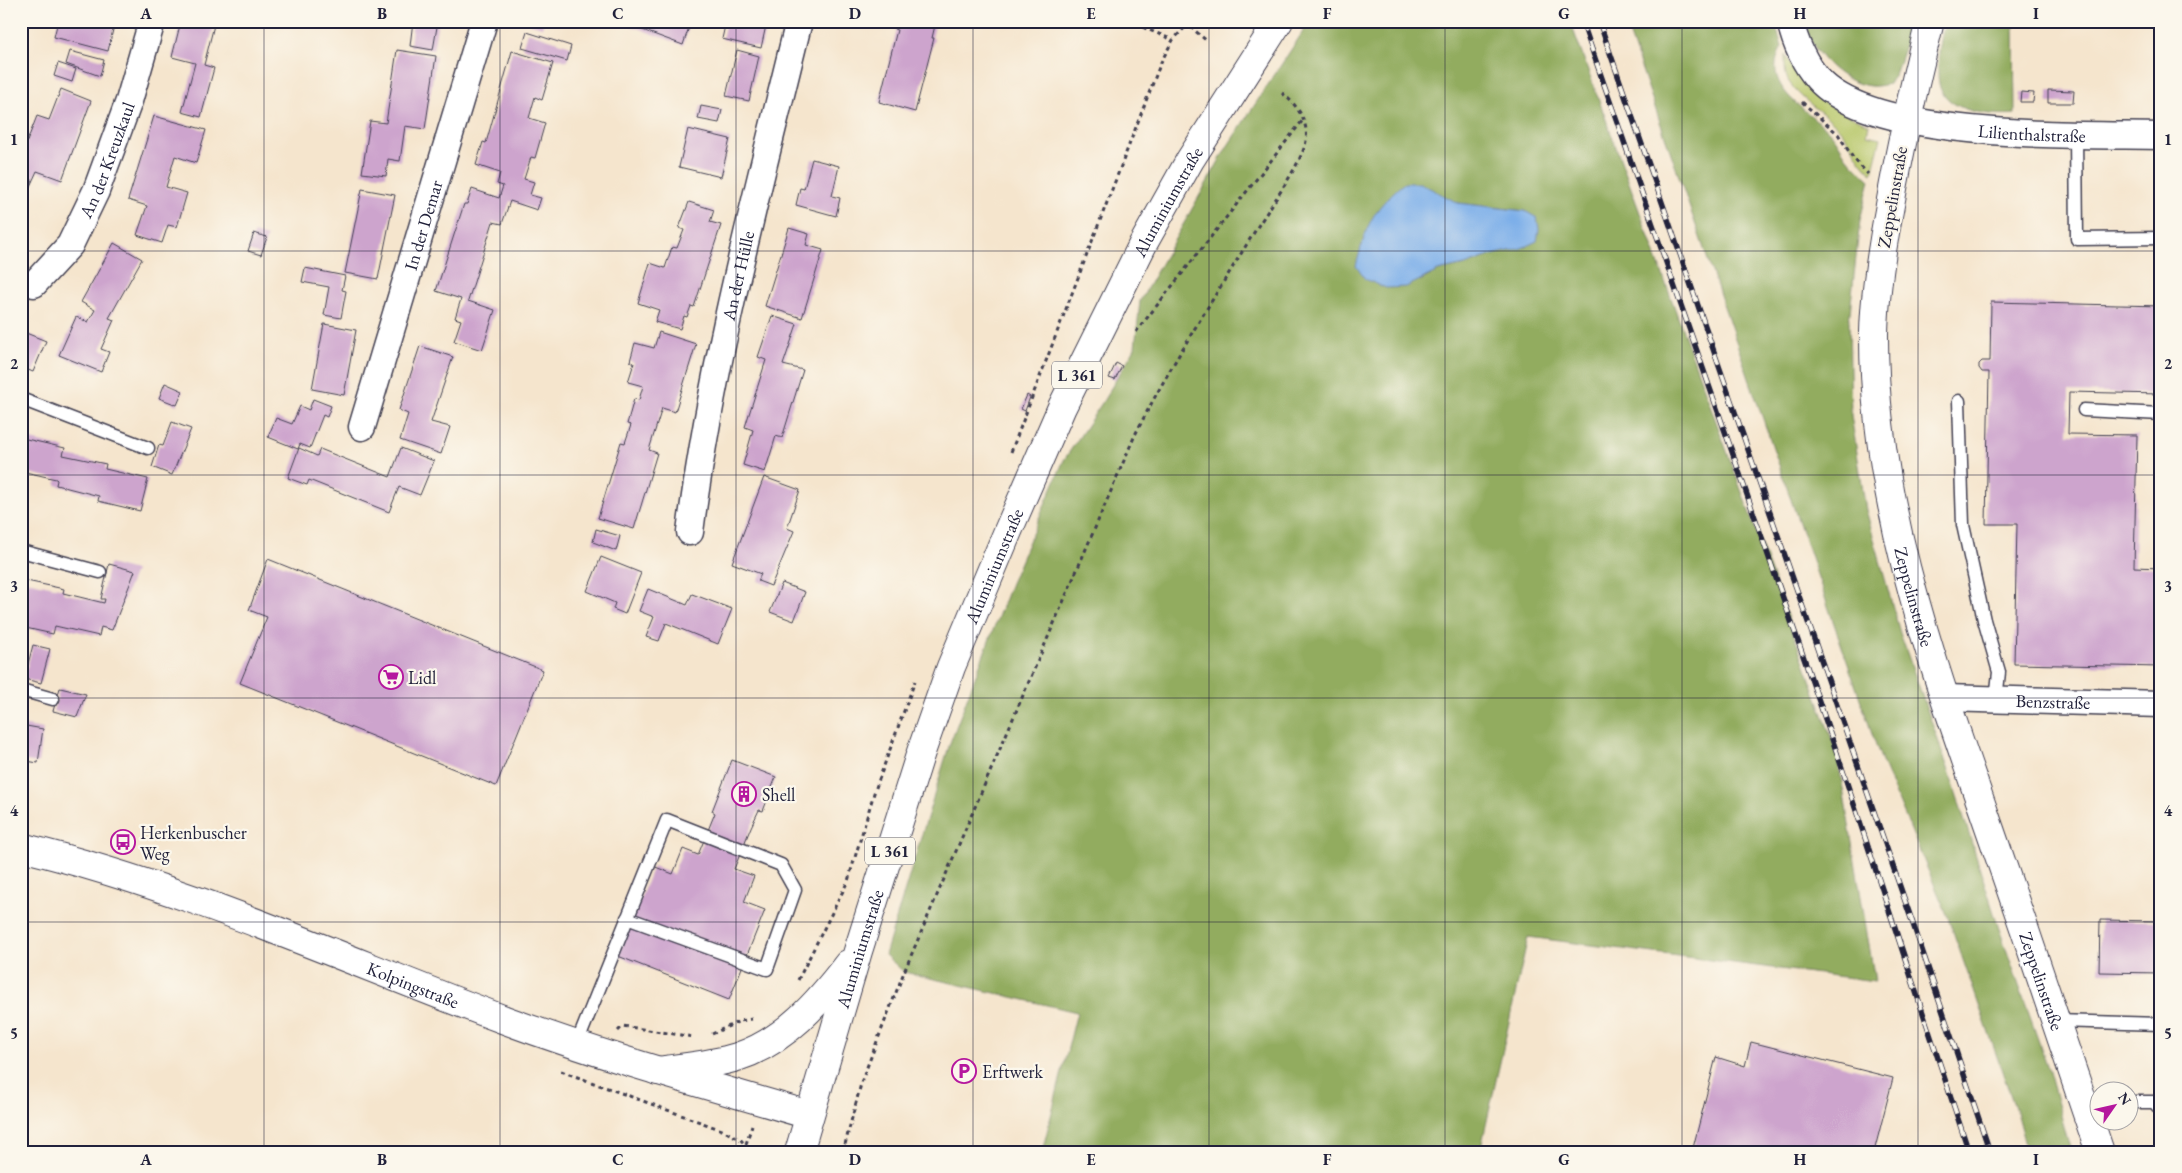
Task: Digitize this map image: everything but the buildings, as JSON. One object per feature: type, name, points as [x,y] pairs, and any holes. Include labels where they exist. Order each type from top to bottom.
[{"type":"street","name":"An der Kreuzkaul","points":[[34,284],[70,244],[96,191],[125,115],[152,21]]},
{"type":"street","name":"In der Demar","points":[[362,427],[484,21]]},
{"type":"street","name":"An der Hülle","points":[[690,532],[698,468],[711,393],[799,21]]},
{"type":"street","name":"Aluminiumstraße","points":[[799,1152],[858,951],[940,696],[1008,531],[1062,407],[1123,281],[1164,205],[1279,21]]},
{"type":"street","name":"Lilienthalstraße","points":[[1790,21],[1797,47],[1818,79],[1852,102],[1877,112],[1906,119],[1980,130],[2161,136]]},
{"type":"street","name":"Zeppelinstraße","points":[[1930,21],[1906,119],[1879,273],[1874,332],[1876,384],[1882,449],[1894,514],[1911,587],[1944,698],[2056,1021],[2090,1099]]},
{"type":"street","name":"Benzstraße","points":[[1944,698],[2161,704]]},
{"type":"street","name":"Kolpingstraße","points":[[21,847],[69,858],[204,903],[586,1049],[809,1115]]},
{"type":"street","points":[[657,1071],[738,1057],[775,1039],[821,999],[858,951]]},
{"type":"street","name":"Zeppelinstraße","points":[[2096,1130],[2100,1152]]},
{"type":"lane","points":[[2076,134],[2077,239],[2161,238]]},
{"type":"lane","points":[[21,399],[148,448]]},
{"type":"lane","points":[[1960,401],[1963,526],[1984,620],[1999,672],[1996,700]]},
{"type":"lane","points":[[2084,410],[2161,414]]},
{"type":"lane","points":[[21,551],[100,572]]},
{"type":"lane","points":[[21,690],[53,699]]},
{"type":"lane","points":[[586,1049],[628,918],[667,820],[781,865],[795,890],[767,969],[628,918]]},
{"type":"lane","points":[[2056,1021],[2161,1024]]},
{"type":"lane","points":[[2140,1102],[2154,1102],[2161,1110]]},
{"type":"path","points":[[1128,21],[1174,40]]},
{"type":"path","points":[[1008,460],[1167,50],[1186,23],[1208,42]]},
{"type":"path","points":[[843,1152],[862,1080],[904,972],[1110,490],[1164,379],[1300,157],[1306,140],[1304,120],[1293,103],[1282,93]]},
{"type":"path","points":[[1136,332],[1304,120]]},
{"type":"path","points":[[795,986],[848,881],[874,793],[919,672]]},
{"type":"path","points":[[705,1036],[746,1019],[758,1020]]},
{"type":"path","points":[[586,1049],[623,1026],[698,1037]]},
{"type":"path","points":[[558,1069],[722,1130],[740,1139],[752,1152]]},
{"type":"green space","points":[[1310,21],[1570,21],[1837,753],[1875,981],[1528,937],[1480,1152],[1042,1152],[1077,1012],[904,972],[885,955],[950,743],[1011,583],[1064,460],[1102,403],[1135,348],[1140,301],[1227,147]],"holes":[[[1440,195],[1458,203],[1525,211],[1492,255],[1465,265],[1438,271],[1420,281]]]},
{"type":"green space","points":[[1625,21],[1771,21],[1777,30],[1782,47],[1776,61],[1776,73],[1780,85],[1798,105],[1829,131],[1846,156],[1870,180],[1860,220],[1849,322],[1851,415],[1866,510],[1900,633],[1950,774],[1998,926],[2048,1068],[2071,1152],[2027,1152],[2015,1108],[1948,917],[1882,762]]},
{"type":"green space","points":[[1804,21],[1913,21],[1896,72],[1889,84],[1870,86],[1847,78],[1827,63],[1812,43]]},
{"type":"green space","points":[[1945,21],[2014,21],[2015,114],[1974,111],[1954,104],[1947,98],[1941,90],[1938,75],[1940,46]]},
{"type":"green space","points":[[1785,55],[1802,82],[1820,99],[1869,124],[1867,135],[1881,138],[1872,173],[1863,164],[1836,125],[1801,96],[1789,82],[1787,79]]},
{"type":"water","points":[[1404,183],[1420,183],[1458,203],[1525,211],[1537,218],[1539,229],[1537,241],[1522,248],[1438,271],[1406,287],[1386,288],[1365,279],[1356,266],[1367,229],[1384,202]]},
{"type":"railway","points":[[1582,21],[1837,753],[1969,1152]]},
{"type":"railway","points":[[1599,21],[1920,944],[1990,1152]]},
{"type":"place","name":"Lidl","points":[[391,677]]},
{"type":"place","name":"Shell","points":[[744,794]]},
{"type":"place","name":"Herkenbuscher Weg","points":[[123,842]]},
{"type":"place","name":"Erftwerk","points":[[964,1071]]}]
